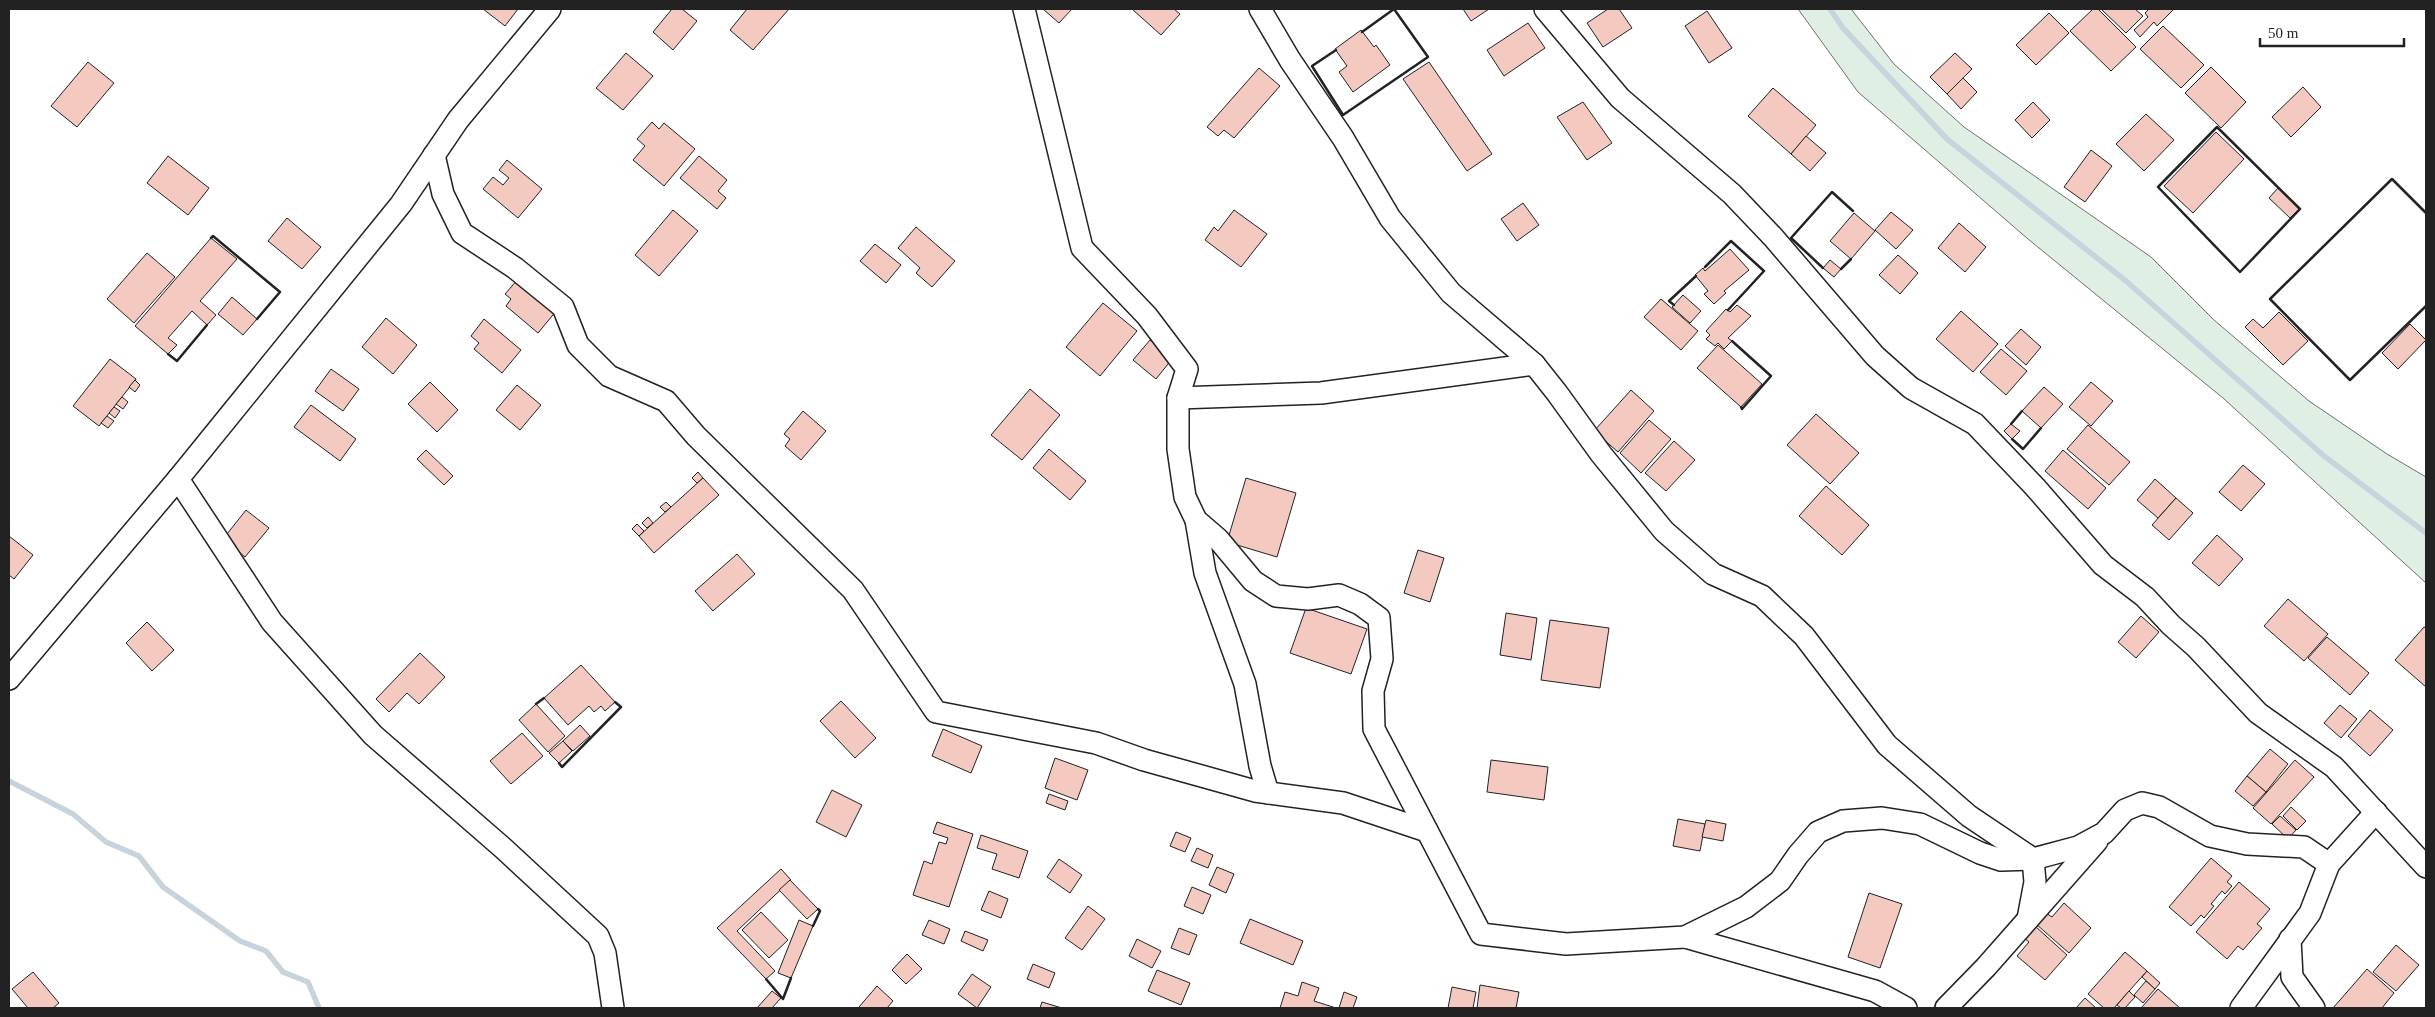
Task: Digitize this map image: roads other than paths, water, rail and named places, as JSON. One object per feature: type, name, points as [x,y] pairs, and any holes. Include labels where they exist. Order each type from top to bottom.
[{"type":"street","points":[[9,679],[178,479],[401,204],[458,120],[550,9]]},
{"type":"street","points":[[1024,9],[1082,248],[1147,316],[1187,369],[1178,398],[1178,449],[1185,497],[1196,520],[1205,573],[1245,684],[1260,766],[1268,793]]},
{"type":"street","points":[[1260,9],[1290,60],[1343,138],[1390,218],[1451,293],[1534,364],[1558,393],[1601,454],[1664,531],[1713,574],[1762,596],[1804,636],[1887,745],[1969,816],[2033,859]]},
{"type":"street","points":[[1545,9],[1620,98],[1732,194],[1773,237],[1875,356],[1911,388],[1976,424],[2035,487],[2103,565],[2145,597],[2171,625],[2196,647],[2258,713],[2334,767],[2426,867]]},
{"type":"street","points":[[434,155],[443,194],[462,233],[515,268],[563,308],[578,345],[609,376],[666,401],[696,436],[853,590],[936,712],[1096,743],[1144,760],[1268,793],[1343,803],[1427,831]]},
{"type":"street","points":[[1178,398],[1321,393],[1534,364]]},
{"type":"street","points":[[178,479],[272,622],[373,735],[510,854],[598,936],[605,954],[613,1008]]},
{"type":"street","points":[[1196,520],[1218,539],[1253,581],[1276,596],[1308,599],[1339,595],[1360,604],[1379,618],[1382,659],[1373,691],[1374,729],[1480,934],[1566,944],[1685,937],[1875,991],[1906,1008]]},
{"type":"street","points":[[1946,1008],[2125,810],[2142,803],[2159,807],[2210,836],[2247,844],[2304,847],[2329,864]]},
{"type":"street","points":[[2241,1008],[2310,913],[2329,864],[2376,812]]},
{"type":"street","points":[[1685,937],[1746,907],[1780,881],[1798,855],[1818,832],[1843,821],[1882,818],[1920,824],[1980,853],[2001,860],[2033,859],[2078,847],[2104,833]]},
{"type":"street","points":[[2028,919],[2035,882],[2033,859]]},
{"type":"street","points":[[2290,939],[2292,977],[2314,1008]]},
{"type":"waterway","points":[[1830,9],[1843,28],[1947,139],[2126,281],[2324,456],[2426,533]]},
{"type":"waterway","points":[[9,781],[73,814],[106,842],[139,856],[163,887],[240,941],[266,951],[283,972],[308,982],[319,1008]]}]
